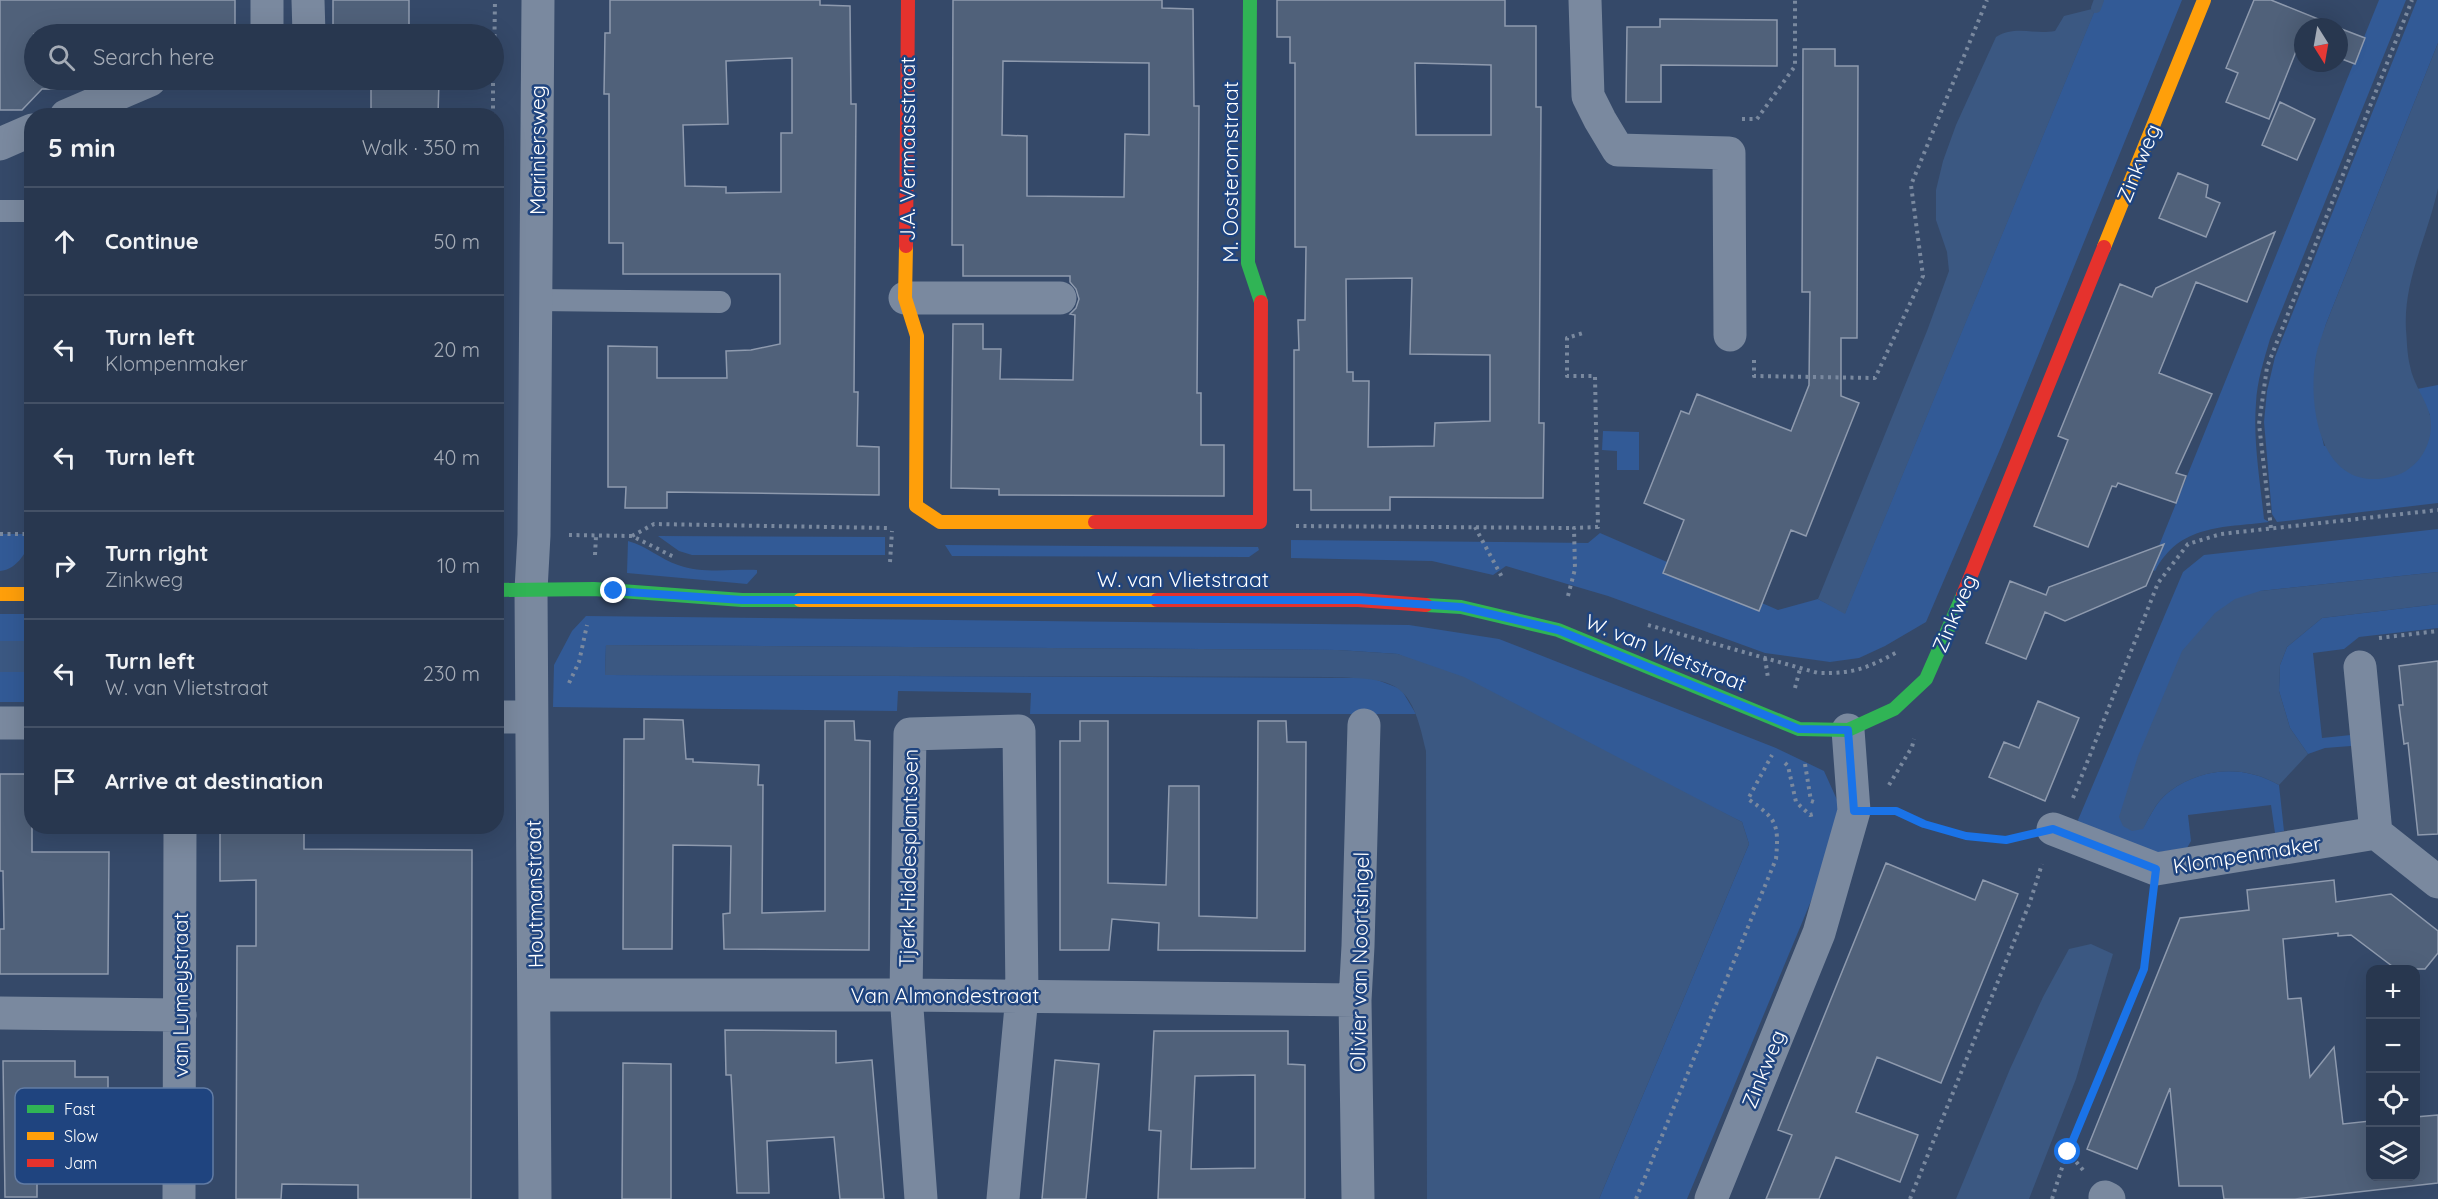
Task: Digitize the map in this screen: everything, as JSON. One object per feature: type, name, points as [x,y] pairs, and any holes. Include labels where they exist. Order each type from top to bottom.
[{"type":"street","points":[[267,0],[267,24]]},
{"type":"street","points":[[308,0],[309,24]]},
{"type":"street","name":"Mariniersweg","points":[[531,590],[534,535],[538,0]]},
{"type":"street","name":"J.A. Vermaasstraat","points":[[908,0],[906,298],[917,336],[916,507],[940,522],[1260,522]]},
{"type":"street","name":"M. Oosteromstraat","points":[[1250,0],[1248,263],[1262,304],[1260,522]]},
{"type":"street","points":[[1585,0],[1588,96],[1618,150],[1729,153],[1730,335]]},
{"type":"street","name":"Zinkweg","points":[[1711,1199],[1818,933],[1854,811],[1848,730],[1894,709],[1926,679],[1965,590],[2204,0]]},
{"type":"street","points":[[85,108],[127,90]]},
{"type":"street","points":[[0,144],[24,134]]},
{"type":"street","points":[[906,298],[1060,298]]},
{"type":"street","name":"W. van Vlietstraat","points":[[504,590],[594,589],[742,600],[1358,600],[1461,607],[1558,630],[1799,729],[1848,730]]},
{"type":"street","name":"Houtmanstraat","points":[[531,590],[535,1199]]},
{"type":"street","points":[[0,594],[24,594]]},
{"type":"street","points":[[2360,667],[2376,832],[2438,882]]},
{"type":"street","points":[[504,717],[531,717]]},
{"type":"street","points":[[0,723],[24,723]]},
{"type":"street","name":"Olivier van Noortsingel","points":[[1358,1199],[1355,1000],[1364,725]]},
{"type":"street","name":"Tjerk Hiddesplantsoen","points":[[921,1199],[906,995],[910,734],[1019,731],[1022,996],[1003,1199]]},
{"type":"street","name":"Klompenmaker","points":[[2053,829],[2156,869],[2376,832]]},
{"type":"street","name":"van Lumeystraat","points":[[180,834],[180,1088]]},
{"type":"street","name":"Van Almondestraat","points":[[535,996],[906,995],[1355,1000]]},
{"type":"street","points":[[0,1013],[180,1015]]},
{"type":"street","name":"van Lumeystraat","points":[[179,1184],[179,1199]]},
{"type":"lane","points":[[0,211],[24,211]]},
{"type":"lane","points":[[536,300],[720,302]]},
{"type":"path","points":[[495,0],[495,24]]},
{"type":"path","points":[[1739,119],[1757,119],[1795,66],[1795,0]]},
{"type":"path","points":[[1730,335],[1754,335],[1754,376],[1875,378],[1923,276],[1911,185],[1988,0]]},
{"type":"path","points":[[2271,528],[2259,424],[2268,367],[2412,0]]},
{"type":"path","name":"Mariniersweg","points":[[493,90],[493,108]]},
{"type":"path","points":[[1260,522],[1286,526],[1598,527],[1594,376],[1567,376],[1567,338],[1583,333]]},
{"type":"path","points":[[1854,811],[1896,811],[1924,824],[1966,836],[2006,840],[2053,829],[2068,809],[2158,583],[2188,544],[2221,534],[2438,510]]},
{"type":"path","points":[[632,536],[654,525],[892,528],[890,562]]},
{"type":"path","points":[[1475,527],[1506,585]]},
{"type":"path","points":[[1566,602],[1575,569],[1574,528]]},
{"type":"path","points":[[0,534],[24,534]]},
{"type":"path","points":[[531,717],[563,695],[579,662],[594,589],[596,536]]},
{"type":"path","points":[[2360,667],[2358,640],[2438,631]]},
{"type":"path","points":[[1854,811],[1883,796],[1912,747],[1915,735]]},
{"type":"path","points":[[1636,1199],[1776,859],[1778,832],[1768,813],[1748,799],[1772,754]]},
{"type":"path","points":[[2052,1199],[2068,1152],[2144,969],[2156,869]]},
{"type":"path","points":[[1910,1199],[2030,902]]},
{"type":"path","points":[[2068,1152],[2107,1198]]},
{"type":"shaded area","points":[[2099,0],[2182,0],[2001,447],[1926,622],[1859,658],[1830,662],[1765,653],[1608,596],[1506,566],[1493,575],[1432,561],[1291,558],[1291,540],[1588,543],[1600,533],[1778,610],[1818,599],[1845,613]]},
{"type":"shaded area","points":[[2379,0],[2406,0],[2270,339],[2259,379],[2255,417],[2256,446],[2264,519],[2269,522],[2219,528],[2190,536],[2177,544],[2165,556],[2155,571],[2150,568]]},
{"type":"shaded area","points":[[2417,0],[2438,0],[2438,43],[2326,324],[2315,362],[2316,410],[2324,446],[2430,415],[2417,389],[2438,385],[2438,503],[2277,522],[2272,514],[2264,422],[2267,391],[2275,357]]},
{"type":"shaded area","points":[[2096,8],[1845,614],[1818,599],[1927,331],[1949,271],[1947,252],[1936,220],[1936,190],[1943,161],[1956,125],[1996,37],[2003,33],[2018,31],[2055,31],[2064,16]]},
{"type":"shaded area","points":[[2438,43],[2438,188],[2412,276],[2406,312],[2409,361],[2430,416],[2430,435],[2423,453],[2411,467],[2394,476],[2370,479],[2351,474],[2336,462],[2326,446],[2318,426],[2315,405],[2316,358],[2326,324]]},
{"type":"shaded area","points":[[1603,431],[1639,432],[1639,470],[1617,470],[1617,451],[1602,450]]},
{"type":"shaded area","points":[[2438,529],[2438,572],[2260,591],[2143,829],[2165,795],[2183,783],[2210,773],[2238,772],[2252,774],[2279,785],[2284,831],[2275,833],[2271,805],[2188,815],[2191,841],[2187,848],[2139,855],[2081,828],[2078,820],[2183,572],[2204,555]]},
{"type":"shaded area","points":[[0,534],[24,534],[22,558],[12,567],[0,571]]},
{"type":"shaded area","points":[[658,536],[885,537],[885,555],[692,555],[679,551]]},
{"type":"shaded area","points":[[628,541],[687,568],[757,570],[757,573],[747,584],[627,573]]},
{"type":"shaded area","points":[[945,545],[1258,547],[1259,550],[1249,557],[952,556]]},
{"type":"shaded area","points":[[2438,572],[2438,604],[2322,618],[2287,647],[2280,665],[2279,691],[2290,728],[2308,754],[2279,785],[2252,774],[2210,773],[2183,783],[2165,795],[2154,808],[2143,829],[2132,831],[2123,826],[2119,817],[2138,756],[2182,651],[2215,613],[2235,599],[2260,591]]},
{"type":"shaded area","points":[[2438,604],[2438,628],[2359,637],[2344,649],[2313,653],[2322,738],[2351,735],[2351,746],[2325,748],[2308,754],[2290,728],[2279,691],[2280,665],[2287,647],[2322,618]]},
{"type":"shaded area","points":[[0,614],[24,614],[24,641],[0,641]]},
{"type":"shaded area","points":[[586,616],[1409,625],[1499,639],[1776,748],[1824,771],[1843,813],[1826,865],[1687,1199],[1599,1199],[1749,844],[1742,822],[1398,654],[1338,650],[606,645],[605,675],[1372,678],[1401,689],[1416,714],[1030,714],[1031,693],[898,691],[897,711],[553,707],[554,665],[572,631]]},
{"type":"shaded area","points":[[0,641],[24,641],[24,672],[0,672]]},
{"type":"shaded area","points":[[606,645],[1338,650],[1398,654],[1464,677],[1742,822],[1749,844],[1599,1199],[1427,1199],[1426,751],[1414,710],[1407,697],[1398,689],[1372,680],[1330,677],[605,675]]},
{"type":"shaded area","points":[[0,672],[24,672],[24,702],[0,702]]},
{"type":"shaded area","points":[[2091,944],[2113,954],[2076,1079],[2029,1199],[1956,1199],[2010,1069],[2043,997],[2069,949]]},
{"type":"building","points":[[0,0],[235,0],[235,24],[24,24],[24,90],[41,90],[22,110],[0,110]]},
{"type":"building","points":[[333,0],[409,0],[409,24],[333,24]]},
{"type":"building","points":[[610,0],[820,0],[820,5],[850,6],[851,104],[856,104],[854,392],[858,392],[857,446],[879,447],[879,495],[667,492],[667,508],[625,508],[626,487],[608,487],[608,346],[657,347],[657,378],[727,378],[726,351],[751,350],[780,344],[780,274],[623,274],[623,243],[609,243],[609,94],[604,94],[605,33],[610,33]],"holes":[[[792,58],[792,133],[781,133],[781,192],[726,193],[726,187],[685,186],[683,125],[728,124],[726,61]]]},
{"type":"building","points":[[953,0],[1162,0],[1162,8],[1193,9],[1194,106],[1199,106],[1197,393],[1201,393],[1201,445],[1224,445],[1224,496],[999,495],[999,489],[951,488],[953,324],[983,324],[983,349],[1001,349],[1000,379],[1073,380],[1075,315],[1070,314],[1076,308],[1079,299],[1076,289],[1070,282],[1070,276],[963,276],[963,245],[952,245]],"holes":[[[1003,61],[1149,63],[1149,135],[1125,134],[1124,197],[1027,196],[1027,136],[1002,135]]]},
{"type":"building","points":[[1277,0],[1505,0],[1505,26],[1536,26],[1536,107],[1541,107],[1539,423],[1544,423],[1543,498],[1390,497],[1390,510],[1311,510],[1311,490],[1294,490],[1294,350],[1299,350],[1298,320],[1305,320],[1306,247],[1295,247],[1295,63],[1290,63],[1290,37],[1277,37]],"holes":[[[1415,63],[1491,65],[1491,135],[1416,135]],[[1412,278],[1410,354],[1490,355],[1490,421],[1435,423],[1434,446],[1368,447],[1369,381],[1353,381],[1353,372],[1347,372],[1346,279]]]},
{"type":"building","points":[[2254,0],[2271,0],[2316,18],[2294,18],[2294,56],[2269,119],[2226,102],[2238,73],[2226,68]]},
{"type":"building","points":[[1660,19],[1777,20],[1777,66],[1661,65],[1661,102],[1626,102],[1627,27],[1660,27]]},
{"type":"building","points":[[2348,31],[2365,38],[2355,64],[2348,61]]},
{"type":"building","points":[[1803,49],[1835,49],[1835,66],[1858,66],[1857,338],[1841,338],[1841,396],[1859,403],[1806,536],[1791,530],[1759,611],[1663,573],[1684,520],[1644,503],[1681,411],[1689,414],[1697,394],[1791,431],[1809,385],[1810,292],[1802,292]]},
{"type":"building","points":[[371,90],[439,90],[438,108],[371,108]]},
{"type":"building","points":[[2280,102],[2315,119],[2297,160],[2262,145]]},
{"type":"building","points":[[2178,173],[2208,185],[2206,197],[2220,203],[2206,237],[2159,218]]},
{"type":"building","points":[[2275,232],[2247,302],[2196,282],[2159,373],[2212,394],[2176,473],[2186,476],[2176,503],[2118,483],[2116,487],[2112,486],[2088,547],[2034,526],[2068,440],[2058,436],[2120,284],[2152,297],[2156,288]]},
{"type":"building","points":[[2164,544],[2146,586],[2065,621],[2045,612],[2026,659],[1986,643],[2010,581],[2046,595],[2049,587]]},
{"type":"building","points":[[2438,661],[2438,834],[2418,835],[2408,743],[2404,744],[2399,705],[2403,705],[2399,666]]},
{"type":"building","points":[[2038,701],[2079,718],[2045,801],[1989,777],[2004,742],[2019,748]]},
{"type":"building","points":[[644,719],[683,720],[686,759],[693,759],[693,762],[759,765],[758,785],[763,785],[762,913],[825,911],[825,721],[854,721],[855,740],[870,741],[869,950],[724,949],[723,914],[730,913],[731,846],[673,845],[672,949],[623,949],[624,739],[644,739]]},
{"type":"building","points":[[1080,721],[1108,721],[1108,883],[1166,885],[1169,786],[1199,786],[1199,916],[1257,918],[1258,721],[1286,721],[1287,742],[1306,742],[1305,951],[1158,950],[1159,923],[1112,919],[1109,950],[1060,950],[1060,741],[1080,741]]},
{"type":"building","points":[[0,774],[24,774],[24,834],[32,834],[32,852],[109,852],[108,974],[0,974],[0,929],[4,929],[3,871],[0,871]]},
{"type":"building","points":[[220,834],[304,834],[304,849],[472,850],[471,1199],[358,1199],[358,1185],[282,1184],[281,1199],[236,1199],[237,946],[256,946],[256,880],[220,881]]},
{"type":"building","points":[[1886,863],[1975,900],[1983,880],[2018,894],[1941,1083],[1877,1057],[1856,1112],[1918,1135],[1900,1182],[1836,1157],[1819,1199],[1766,1199],[1792,1135],[1778,1130]]},
{"type":"building","points":[[2334,880],[2336,902],[2391,894],[2438,931],[2438,953],[2425,969],[2420,969],[2420,965],[2391,965],[2351,935],[2338,936],[2338,933],[2283,939],[2288,999],[2301,998],[2310,1077],[2334,1047],[2343,1124],[2366,1121],[2366,1181],[2420,1181],[2420,1117],[2438,1115],[2438,1183],[2295,1199],[2224,1199],[2222,1186],[2179,1186],[2170,1088],[2137,1169],[2087,1149],[2180,918],[2249,910],[2247,890]]},
{"type":"building","points":[[725,1030],[836,1031],[836,1063],[872,1060],[884,1199],[840,1199],[834,1137],[767,1141],[769,1193],[737,1193],[731,1075],[726,1075]]},
{"type":"building","points":[[1154,1031],[1288,1031],[1288,1064],[1305,1065],[1305,1199],[1158,1199],[1161,1131],[1149,1130]],"holes":[[[1255,1075],[1255,1168],[1191,1169],[1195,1076]]]},
{"type":"building","points":[[1055,1060],[1099,1064],[1086,1199],[1042,1199]]},
{"type":"building","points":[[3,1061],[75,1061],[75,1077],[108,1077],[108,1088],[15,1088],[15,1184],[37,1184],[37,1197],[5,1197]]},
{"type":"building","points":[[623,1063],[671,1064],[671,1199],[622,1199]]},
{"type":"waterway","points":[[2096,8],[2099,0]]},
{"type":"traffic: fast","points":[[1250,0],[1248,263],[1261,302]]},
{"type":"traffic: fast","points":[[504,590],[594,589],[742,600],[800,600]]},
{"type":"traffic: fast","points":[[1426,605],[1461,607],[1558,630],[1799,729],[1848,730],[1894,709],[1926,679],[1963,595]]},
{"type":"traffic: slow","points":[[2104,247],[2204,0]]},
{"type":"traffic: slow","points":[[906,246],[905,298],[917,336],[916,506],[940,522],[1095,522]]},
{"type":"traffic: slow","points":[[0,594],[24,594]]},
{"type":"traffic: slow","points":[[800,600],[1157,600]]},
{"type":"traffic: jam","points":[[906,246],[908,0]]},
{"type":"traffic: jam","points":[[1963,595],[2104,247]]},
{"type":"traffic: jam","points":[[1095,522],[1260,522],[1261,302]]},
{"type":"traffic: jam","points":[[1157,600],[1358,600],[1426,605]]},
{"type":"route","points":[[614,591],[742,600],[1358,600],[1461,607],[1558,630],[1799,729],[1848,730],[1854,811],[1896,811],[1924,824],[1966,836],[2006,840],[2053,829],[2156,869],[2144,969],[2068,1152]]}]
